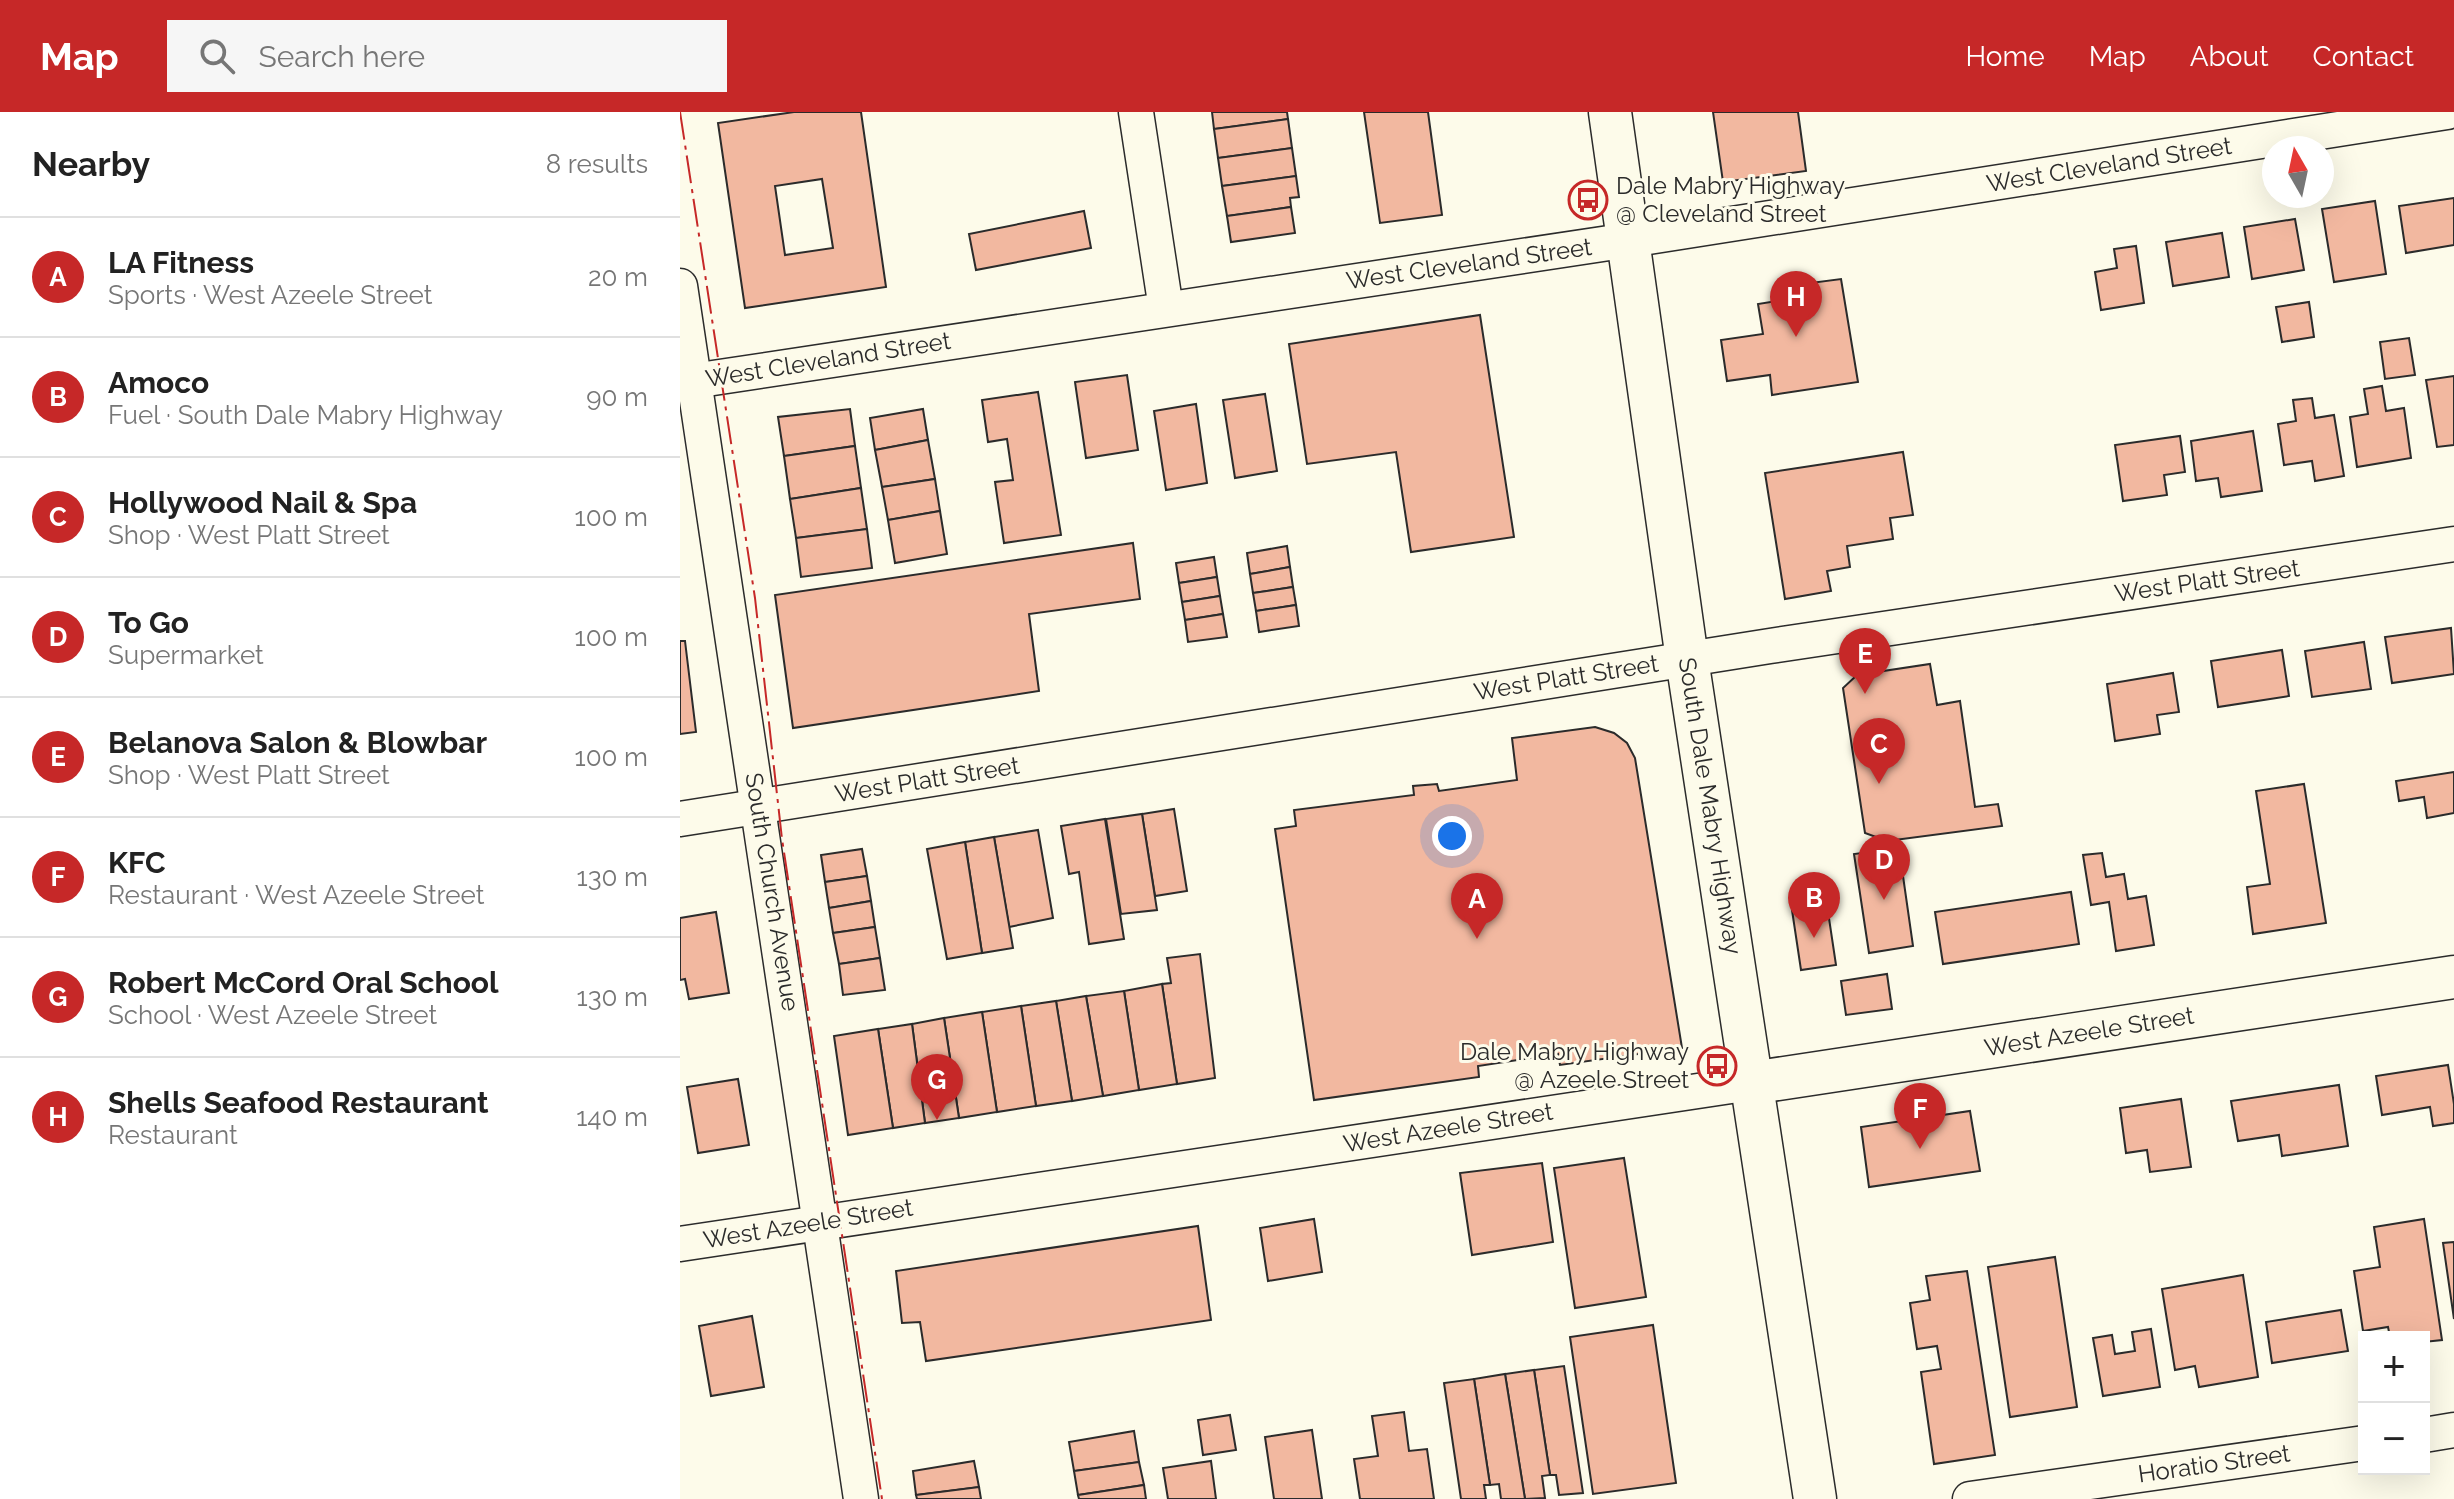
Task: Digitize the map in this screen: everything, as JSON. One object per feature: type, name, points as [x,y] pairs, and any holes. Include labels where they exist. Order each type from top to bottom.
[{"type":"main road","name":"South Dale Mabry Highway","points":[[1610,112],[1687,659],[1815,1499]]},
{"type":"main road","name":"West Azeele Street","points":[[1751,1083],[2454,977]]},
{"type":"street","points":[[1136,112],[1166,309]]},
{"type":"street","name":"West Cleveland Street","points":[[687,381],[1629,240],[2447,112]]},
{"type":"street","name":"South Church Avenue","points":[[680,286],[687,381],[759,807],[861,1499]]},
{"type":"street","name":"West Platt Street","points":[[680,819],[1687,659],[2454,544]]},
{"type":"street","name":"West Azeele Street","points":[[680,1244],[1751,1083]]},
{"type":"street","points":[[2430,1434],[2454,1430]]},
{"type":"street","name":"Horatio Street","points":[[1970,1499],[2358,1444]]},
{"type":"building","points":[[794,112],[861,112],[886,287],[745,308],[718,123]],"holes":[[[822,179],[833,248],[785,255],[775,186]]]},
{"type":"building","points":[[1212,112],[1287,112],[1288,119],[1214,129]]},
{"type":"building","points":[[1364,112],[1428,112],[1442,215],[1380,223]]},
{"type":"building","points":[[1713,112],[1798,112],[1806,171],[1723,182]]},
{"type":"building","points":[[1288,119],[1292,148],[1218,158],[1214,129]]},
{"type":"building","points":[[1292,148],[1296,176],[1222,186],[1218,158]]},
{"type":"building","points":[[1296,176],[1299,197],[1290,198],[1291,207],[1227,216],[1222,186]]},
{"type":"building","points":[[2454,198],[2454,245],[2406,253],[2399,206]]},
{"type":"building","points":[[2375,201],[2386,274],[2334,282],[2322,209]]},
{"type":"building","points":[[1291,207],[1295,233],[1231,242],[1227,216]]},
{"type":"building","points":[[1084,211],[1091,248],[976,270],[969,234]]},
{"type":"building","points":[[2295,219],[2304,270],[2252,279],[2244,227]]},
{"type":"building","points":[[2222,233],[2229,277],[2173,286],[2166,242]]},
{"type":"building","points":[[2136,246],[2144,303],[2101,310],[2095,272],[2117,268],[2114,249]]},
{"type":"building","points":[[1841,279],[1858,382],[1772,395],[1770,375],[1727,381],[1721,340],[1763,334],[1758,304],[1789,299],[1787,286]]},
{"type":"building","points":[[2309,302],[2314,337],[2282,342],[2276,307]]},
{"type":"building","points":[[1480,315],[1514,537],[1411,552],[1396,452],[1307,464],[1289,344]]},
{"type":"building","points":[[2409,338],[2415,375],[2385,379],[2380,342]]},
{"type":"building","points":[[1127,375],[1138,450],[1086,458],[1075,382]]},
{"type":"building","points":[[2454,376],[2454,445],[2437,447],[2426,380]]},
{"type":"building","points":[[2382,386],[2386,411],[2404,408],[2411,458],[2357,467],[2350,417],[2368,414],[2364,389]]},
{"type":"building","points":[[1038,392],[1061,535],[1004,543],[995,482],[1013,480],[1007,439],[988,442],[982,400]]},
{"type":"building","points":[[1265,394],[1277,471],[1235,478],[1223,400]]},
{"type":"building","points":[[2312,398],[2315,418],[2334,415],[2344,476],[2315,481],[2312,461],[2284,465],[2278,424],[2296,421],[2293,400]]},
{"type":"building","points":[[1196,404],[1207,483],[1166,490],[1154,411]]},
{"type":"building","points":[[850,409],[855,446],[784,456],[778,417]]},
{"type":"building","points":[[923,409],[928,440],[875,450],[870,418]]},
{"type":"building","points":[[2253,431],[2262,491],[2221,497],[2218,478],[2196,481],[2191,441]]},
{"type":"building","points":[[2180,436],[2185,472],[2164,475],[2167,495],[2123,501],[2115,445]]},
{"type":"building","points":[[928,440],[935,479],[882,487],[875,450]]},
{"type":"building","points":[[855,446],[861,488],[790,499],[784,456]]},
{"type":"building","points":[[1903,452],[1913,515],[1890,518],[1893,539],[1847,546],[1850,567],[1827,571],[1831,591],[1785,599],[1765,473]]},
{"type":"building","points":[[935,479],[940,511],[888,520],[882,487]]},
{"type":"building","points":[[861,488],[867,529],[796,538],[790,499]]},
{"type":"building","points":[[940,511],[947,554],[895,563],[888,520]]},
{"type":"building","points":[[867,529],[872,568],[801,577],[796,538]]},
{"type":"building","points":[[1133,543],[1140,599],[1029,614],[1039,691],[793,728],[775,595]]},
{"type":"building","points":[[1287,546],[1290,567],[1250,574],[1247,553]]},
{"type":"building","points":[[1214,557],[1217,577],[1179,583],[1176,563]]},
{"type":"building","points":[[1290,567],[1293,587],[1253,593],[1250,574]]},
{"type":"building","points":[[1217,577],[1220,596],[1182,602],[1179,583]]},
{"type":"building","points":[[1293,587],[1296,605],[1256,611],[1253,593]]},
{"type":"building","points":[[1220,596],[1223,614],[1185,620],[1182,602]]},
{"type":"building","points":[[1296,605],[1299,626],[1259,632],[1256,611]]},
{"type":"building","points":[[1223,614],[1227,637],[1188,642],[1185,620]]},
{"type":"building","points":[[2451,628],[2454,674],[2392,683],[2385,637]]},
{"type":"building","points":[[680,641],[685,641],[696,732],[680,734]]},
{"type":"building","points":[[2364,642],[2371,689],[2312,697],[2305,651]]},
{"type":"building","points":[[2282,650],[2289,696],[2218,707],[2211,661]]},
{"type":"building","points":[[1930,664],[1937,705],[1960,701],[1975,807],[1998,804],[2002,826],[1887,841],[1865,833],[1843,688],[1857,675]]},
{"type":"building","points":[[2173,673],[2179,712],[2157,715],[2160,734],[2115,741],[2107,684]]},
{"type":"building","points":[[1595,727],[1614,733],[1627,743],[1635,758],[1682,1048],[1560,1065],[1558,1054],[1478,1066],[1479,1077],[1314,1100],[1275,829],[1296,826],[1294,810],[1414,795],[1413,786],[1437,784],[1439,791],[1517,780],[1512,738]]},
{"type":"building","points":[[2454,772],[2454,813],[2427,818],[2424,797],[2399,801],[2396,781]]},
{"type":"building","points":[[2304,784],[2326,923],[2253,934],[2247,887],[2270,884],[2256,791]]},
{"type":"building","points":[[1174,809],[1187,891],[1155,896],[1142,814]]},
{"type":"building","points":[[1142,814],[1157,910],[1121,914],[1106,819]]},
{"type":"building","points":[[1105,819],[1124,939],[1089,944],[1079,872],[1069,874],[1061,826]]},
{"type":"building","points":[[1038,830],[1053,918],[1009,927],[994,837]]},
{"type":"building","points":[[994,837],[1013,948],[982,953],[965,842]]},
{"type":"building","points":[[965,842],[982,953],[947,959],[927,849]]},
{"type":"building","points":[[1899,848],[1913,946],[1869,953],[1854,854]]},
{"type":"building","points":[[862,849],[867,876],[825,882],[821,855]]},
{"type":"building","points":[[2102,853],[2106,877],[2124,874],[2128,899],[2146,896],[2154,945],[2116,951],[2109,902],[2091,905],[2083,855]]},
{"type":"building","points":[[867,876],[871,901],[829,908],[825,882]]},
{"type":"building","points":[[2071,892],[2079,944],[1943,964],[1935,912]]},
{"type":"building","points":[[871,901],[875,927],[833,933],[829,908]]},
{"type":"building","points":[[1827,905],[1836,965],[1801,970],[1792,910]]},
{"type":"building","points":[[716,912],[729,993],[689,999],[685,979],[680,980],[680,918]]},
{"type":"building","points":[[875,927],[880,958],[839,964],[833,933]]},
{"type":"building","points":[[1200,954],[1215,1078],[1177,1084],[1162,984],[1171,983],[1167,958]]},
{"type":"building","points":[[880,958],[885,990],[843,995],[839,964]]},
{"type":"building","points":[[1887,974],[1892,1009],[1846,1015],[1841,981]]},
{"type":"building","points":[[1162,984],[1177,1084],[1139,1090],[1124,991]]},
{"type":"building","points":[[1124,991],[1139,1090],[1103,1096],[1086,996]]},
{"type":"building","points":[[1086,996],[1103,1096],[1072,1101],[1056,1001]]},
{"type":"building","points":[[1056,1001],[1072,1101],[1036,1106],[1021,1006]]},
{"type":"building","points":[[1021,1006],[1036,1106],[997,1112],[982,1012]]},
{"type":"building","points":[[982,1012],[997,1112],[959,1118],[944,1018]]},
{"type":"building","points":[[944,1018],[959,1118],[925,1123],[912,1024]]},
{"type":"building","points":[[912,1024],[925,1123],[893,1128],[878,1029]]},
{"type":"building","points":[[878,1029],[893,1128],[848,1135],[834,1036]]},
{"type":"building","points":[[2448,1065],[2454,1123],[2433,1126],[2430,1107],[2382,1115],[2376,1076]]},
{"type":"building","points":[[738,1079],[749,1145],[698,1153],[687,1087]]},
{"type":"building","points":[[2339,1085],[2348,1146],[2282,1156],[2279,1135],[2238,1141],[2231,1101]]},
{"type":"building","points":[[2181,1099],[2191,1167],[2150,1172],[2147,1150],[2126,1153],[2120,1108]]},
{"type":"building","points":[[1970,1111],[1980,1171],[1869,1187],[1861,1127]]},
{"type":"building","points":[[1624,1158],[1646,1297],[1575,1308],[1554,1168]]},
{"type":"building","points":[[1542,1163],[1553,1242],[1472,1255],[1460,1173]]},
{"type":"building","points":[[1314,1219],[1322,1272],[1268,1281],[1260,1228]]},
{"type":"building","points":[[2424,1219],[2442,1340],[2430,1341],[2430,1331],[2389,1331],[2388,1327],[2363,1331],[2354,1271],[2380,1267],[2374,1227]]},
{"type":"building","points":[[1198,1226],[1211,1320],[926,1361],[920,1322],[902,1323],[896,1271]]},
{"type":"building","points":[[2454,1242],[2454,1319],[2443,1243]]},
{"type":"building","points":[[2055,1257],[2077,1407],[2010,1417],[1988,1267]]},
{"type":"building","points":[[1967,1271],[1995,1455],[1934,1464],[1921,1372],[1941,1369],[1937,1346],[1917,1349],[1910,1303],[1930,1300],[1926,1276]]},
{"type":"building","points":[[2243,1275],[2258,1377],[2199,1387],[2195,1366],[2175,1370],[2162,1289]]},
{"type":"building","points":[[2341,1310],[2348,1351],[2272,1363],[2266,1322]]},
{"type":"building","points":[[752,1316],[764,1387],[711,1396],[699,1326]]},
{"type":"building","points":[[1653,1325],[1676,1483],[1593,1494],[1570,1337]]},
{"type":"building","points":[[2151,1329],[2160,1387],[2103,1396],[2093,1338],[2112,1335],[2115,1354],[2135,1351],[2132,1332]]},
{"type":"building","points":[[1564,1366],[1583,1493],[1559,1495],[1556,1475],[1550,1475],[1534,1370]]},
{"type":"building","points":[[1534,1370],[1550,1475],[1542,1476],[1545,1498],[1525,1499],[1505,1374]]},
{"type":"building","points":[[1505,1374],[1525,1499],[1501,1499],[1499,1484],[1490,1485],[1474,1379]]},
{"type":"building","points":[[1474,1379],[1490,1485],[1484,1485],[1486,1499],[1461,1499],[1444,1383]]},
{"type":"building","points":[[1404,1412],[1409,1451],[1427,1449],[1434,1499],[1360,1499],[1354,1459],[1378,1456],[1372,1416]]},
{"type":"building","points":[[1230,1415],[1236,1450],[1203,1455],[1198,1420]]},
{"type":"building","points":[[1312,1430],[1322,1499],[1274,1499],[1265,1437]]},
{"type":"building","points":[[1134,1431],[1139,1462],[1074,1471],[1069,1442]]},
{"type":"building","points":[[974,1461],[979,1487],[916,1495],[913,1471]]},
{"type":"building","points":[[1211,1461],[1216,1499],[1168,1499],[1163,1468]]},
{"type":"building","points":[[1139,1462],[1144,1485],[1078,1495],[1074,1471]]},
{"type":"building","points":[[1144,1485],[1146,1499],[1079,1499],[1078,1495]]},
{"type":"building","points":[[979,1487],[981,1499],[917,1499],[916,1495]]},
{"type":"power","points":[[680,112],[755,598],[782,839],[882,1499]]},
{"type":"place","name":"Dale Mabry Highway @ Cleveland Street","points":[[1588,200]]},
{"type":"place","name":"Shells Seafood Restaurant","points":[[1796,337]]},
{"type":"place","name":"Belanova Salon & Blowbar","points":[[1865,694]]},
{"type":"place","name":"Hollywood Nail & Spa","points":[[1879,784]]},
{"type":"place","name":"To Go","points":[[1884,900]]},
{"type":"place","name":"Amoco","points":[[1814,938]]},
{"type":"place","name":"LA Fitness","points":[[1477,939]]},
{"type":"place","name":"Dale Mabry Highway @ Azeele Street","points":[[1717,1066]]},
{"type":"place","name":"Robert McCord Oral School","points":[[937,1120]]},
{"type":"place","name":"KFC","points":[[1920,1149]]}]
